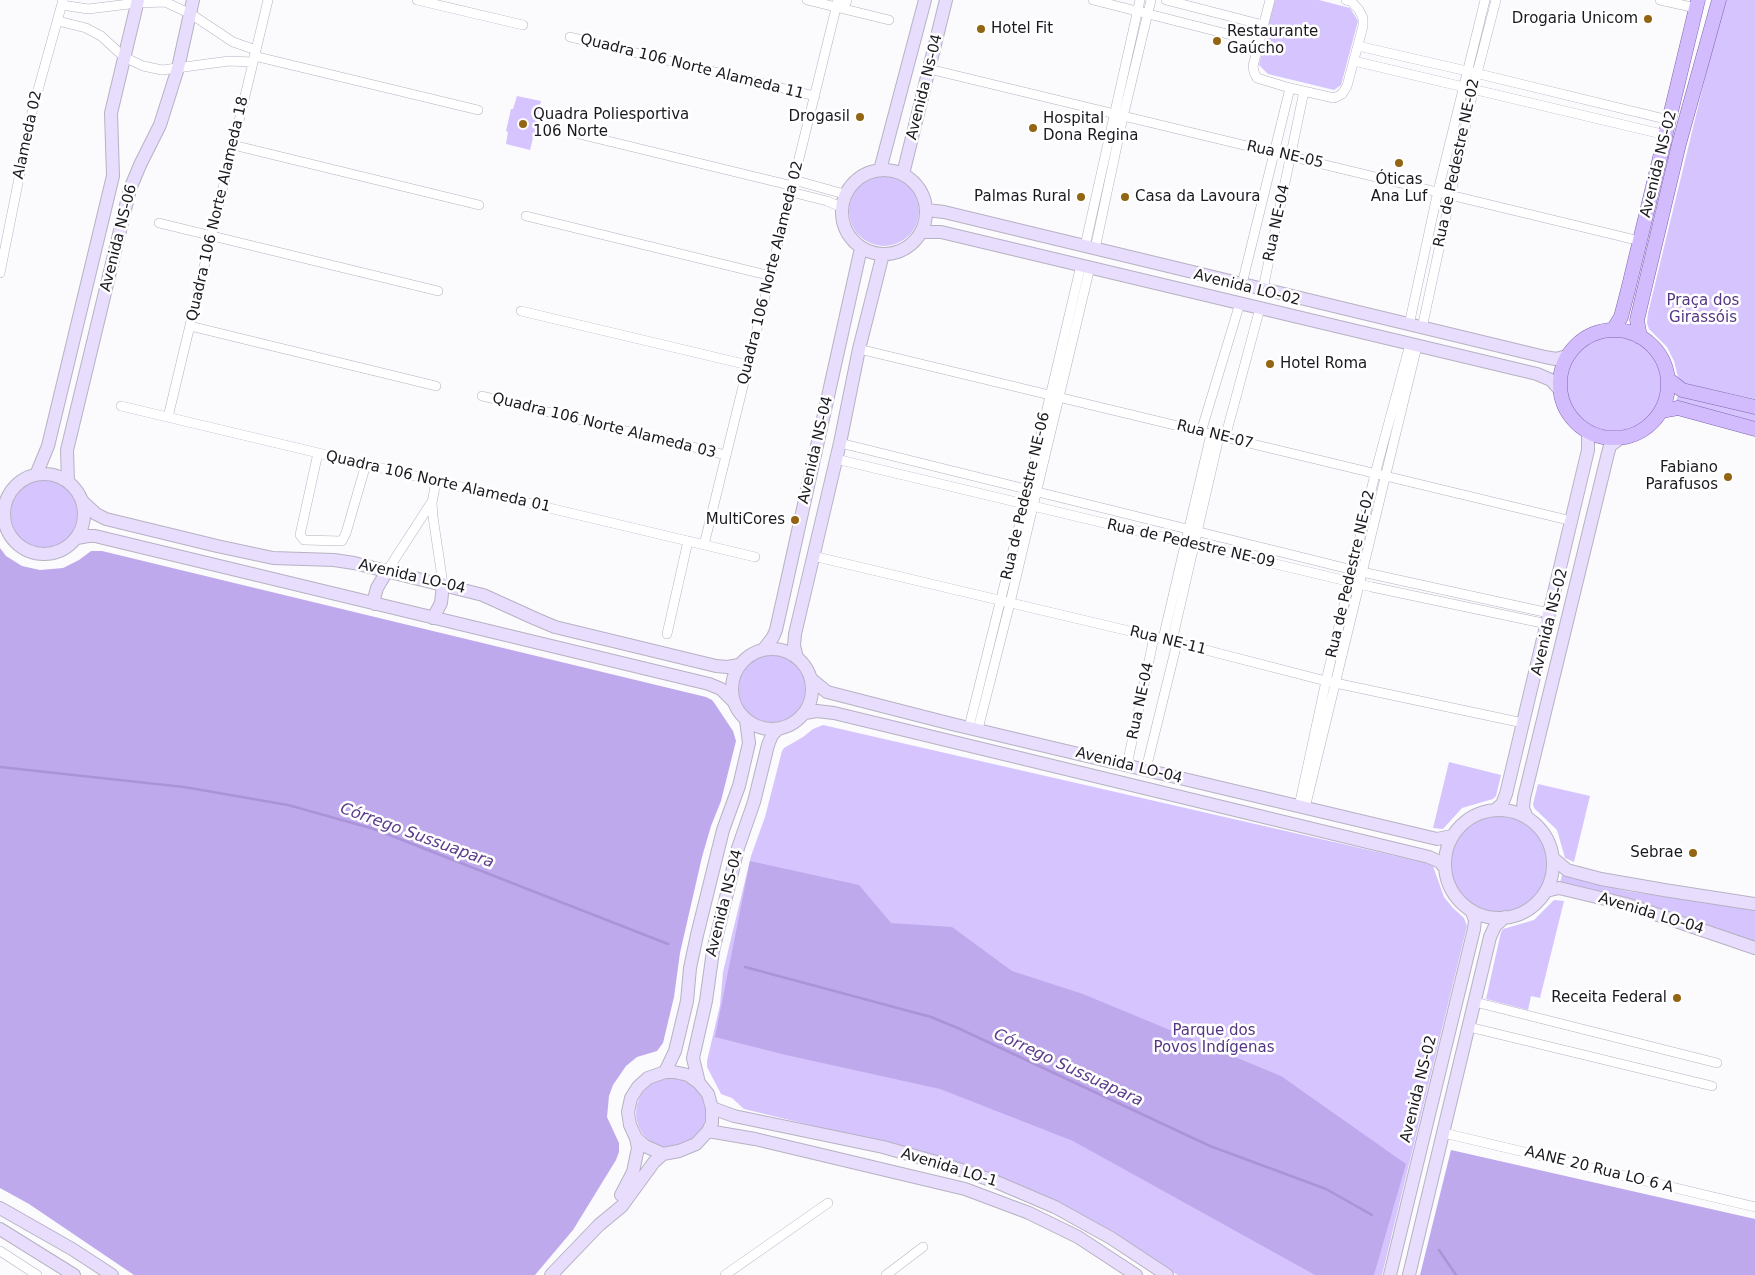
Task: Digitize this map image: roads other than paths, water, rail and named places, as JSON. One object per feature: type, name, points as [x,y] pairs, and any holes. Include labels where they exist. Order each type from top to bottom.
[{"type":"main road","name":"Avenida NS-02","points":[[1640,336],[1637,320],[1679,144],[1719,0]]},
{"type":"main road","name":"Avenida NS-02","points":[[1613,330],[1621,317],[1697,4]]},
{"type":"main road","points":[[1613,330],[1640,336],[1651,344],[1665,365],[1668,379],[1667,396],[1661,412],[1654,421],[1633,435],[1620,438],[1606,438],[1588,432],[1577,424],[1563,403],[1560,390],[1560,373],[1568,356],[1576,345],[1598,332],[1613,330]]},
{"type":"main road","points":[[1668,379],[1682,390],[1755,407]]},
{"type":"main road","points":[[1661,412],[1678,408],[1755,430]]},
{"type":"street","name":"Avenida NS-06","points":[[68,482],[67,450],[130,189],[140,164],[160,125],[178,68],[193,0]]},
{"type":"street","name":"Quadra 106 Norte Alameda 18","points":[[168,417],[268,0]]},
{"type":"street","points":[[417,0],[524,25]]},
{"type":"street","points":[[807,0],[842,2],[889,20]]},
{"type":"street","name":"Avenida NS-04","points":[[880,170],[925,0]]},
{"type":"street","name":"Avenida Ns-04","points":[[903,174],[946,0]]},
{"type":"street","points":[[1094,0],[1259,42]]},
{"type":"street","points":[[1090,248],[1140,0]]},
{"type":"street","points":[[1118,116],[1151,0]]},
{"type":"street","points":[[1166,0],[1263,26]]},
{"type":"street","points":[[1270,0],[1253,66],[1256,78],[1334,98],[1342,94],[1347,86],[1363,26],[1363,18],[1359,10],[1350,1],[1346,0]]},
{"type":"street","name":"Rua de Pedestre NE-02","points":[[1415,326],[1438,191],[1485,0]]},
{"type":"street","name":"Rua de Pedestre NE-02","points":[[1415,326],[1451,194],[1473,90],[1496,0]]},
{"type":"street","points":[[1660,0],[1697,4]]},
{"type":"street","name":"Avenida NS-06","points":[[36,475],[48,446],[112,176],[111,113],[137,1]]},
{"type":"street","points":[[63,2],[88,10],[137,1],[165,2],[191,14],[254,56],[478,110]]},
{"type":"street","name":"Alameda 02","points":[[0,273],[32,108],[63,2]]},
{"type":"street","name":"Quadra 106 Norte Alameda 02","points":[[704,545],[815,96],[842,2]]},
{"type":"street","points":[[58,20],[86,28],[101,36],[124,57],[143,66],[162,70],[254,56]]},
{"type":"street","name":"Quadra 106 Norte Alameda 11","points":[[570,37],[815,96]]},
{"type":"street","points":[[1358,46],[1669,120]]},
{"type":"street","points":[[1354,61],[1666,136]]},
{"type":"street","name":"Rua NE-05","points":[[929,69],[1640,241]]},
{"type":"street","name":"Rua NE-04","points":[[1242,284],[1290,88]]},
{"type":"street","name":"Rua NE-04","points":[[1263,289],[1304,91]]},
{"type":"street","points":[[575,133],[793,186],[844,194]]},
{"type":"street","points":[[233,145],[479,205]]},
{"type":"street","points":[[880,170],[892,170],[903,174],[920,190],[927,210],[921,232],[902,251],[884,254],[862,248],[849,236],[844,226],[840,207],[844,194],[860,176],[880,170]]},
{"type":"street","points":[[793,186],[840,207]]},
{"type":"street","name":"Avenida LO-02","points":[[927,210],[944,212],[1550,358],[1559,359],[1568,356]]},
{"type":"street","points":[[526,216],[771,276]]},
{"type":"street","points":[[159,223],[438,291]]},
{"type":"street","name":"Avenida LO-02","points":[[921,232],[941,232],[1542,376],[1553,381],[1560,390]]},
{"type":"street","name":"Avenida NS-04","points":[[739,665],[750,655],[763,650],[775,632],[862,248]]},
{"type":"street","name":"Avenida NS-04","points":[[811,679],[807,668],[797,657],[794,638],[840,443],[859,349],[884,254]]},
{"type":"street","name":"Rua de Pedestre NE-06","points":[[974,728],[1010,603],[1050,394],[1086,266]]},
{"type":"street","name":"Rua de Pedestre NE-06","points":[[1032,491],[1059,396],[1086,266]]},
{"type":"street","points":[[1200,432],[1240,303]]},
{"type":"street","points":[[1167,640],[1218,436],[1260,308]]},
{"type":"street","points":[[521,311],[748,365]]},
{"type":"street","points":[[190,326],[436,386]]},
{"type":"street","name":"Rua de Pedestre NE-02","points":[[1302,807],[1326,681],[1375,474],[1414,345]]},
{"type":"street","name":"Rua de Pedestre NE-02","points":[[1302,807],[1386,477],[1414,345]]},
{"type":"street","name":"Rua NE-07","points":[[859,349],[1572,521]]},
{"type":"street","name":"Quadra 106 Norte Alameda 03","points":[[482,396],[726,455]]},
{"type":"street","name":"Quadra 106 Norte Alameda 01","points":[[121,406],[755,558]]},
{"type":"street","name":"Avenida NS-02","points":[[1495,810],[1502,804],[1506,794],[1572,521],[1588,450],[1588,432]]},
{"type":"street","name":"Avenida NS-02","points":[[1528,818],[1523,808],[1524,798],[1608,450],[1620,438]]},
{"type":"street","name":"Rua de Pedestre NE-09","points":[[840,443],[1548,619]]},
{"type":"street","points":[[318,453],[300,535],[304,540],[342,541],[366,464]]},
{"type":"street","name":"Rua de Pedestre NE-09","points":[[836,459],[1350,582],[1548,619]]},
{"type":"street","points":[[36,475],[54,476],[68,482],[77,491],[83,502],[84,521],[77,538],[72,544],[61,551],[47,554],[36,554],[17,544],[3,523],[6,492],[20,482],[36,475]]},
{"type":"street","points":[[434,618],[441,603],[443,584],[433,524],[432,503],[436,481]]},
{"type":"street","name":"Avenida LO-04","points":[[83,502],[96,514],[108,519],[234,550],[282,559],[338,560],[387,571],[492,598],[555,627],[716,666],[739,665]]},
{"type":"street","points":[[375,604],[374,599],[377,588],[432,503]]},
{"type":"street","name":"Rua de Pedestre NE-06","points":[[974,728],[1001,600],[1029,505]]},
{"type":"street","points":[[77,538],[95,536],[709,684],[721,690],[733,701]]},
{"type":"street","points":[[667,634],[688,541]]},
{"type":"street","name":"Rua NE-11","points":[[813,556],[1167,640],[1326,681],[1523,724]]},
{"type":"street","name":"Rua NE-04","points":[[1126,765],[1167,640]]},
{"type":"street","name":"Rua NE-04","points":[[1146,769],[1167,640]]},
{"type":"street","points":[[763,650],[782,650],[797,657]]},
{"type":"street","points":[[733,701],[732,682],[739,665]]},
{"type":"street","points":[[746,720],[761,728],[778,729],[794,723],[805,713],[812,696],[811,679]]},
{"type":"street","name":"Avenida LO-04","points":[[811,679],[822,689],[834,694],[1437,839],[1452,836]]},
{"type":"street","name":"Avenida NS-04","points":[[665,1072],[675,1051],[687,1001],[690,968],[699,926],[723,830],[739,786],[749,743],[746,720],[737,710],[733,701]]},
{"type":"street","name":"Avenida LO-04","points":[[805,713],[819,711],[834,713],[1420,854],[1434,858],[1444,868]]},
{"type":"street","name":"Avenida NS-04","points":[[699,1083],[693,1058],[706,1001],[713,951],[738,848],[754,802],[768,745],[772,735],[778,729]]},
{"type":"street","points":[[1495,810],[1512,812],[1528,818],[1545,836],[1552,858],[1552,877],[1546,891],[1528,910],[1505,918],[1488,917],[1471,910],[1461,903],[1449,885],[1444,868],[1446,852],[1452,836],[1462,824],[1473,816],[1495,810]]},
{"type":"street","name":"Avenida LO-04","points":[[1552,858],[1566,870],[1601,879],[1755,904]]},
{"type":"street","name":"Avenida LO-04","points":[[1546,891],[1561,888],[1626,904],[1755,948]]},
{"type":"street","name":"Avenida NS-02","points":[[1390,1275],[1474,929],[1475,920],[1471,910]]},
{"type":"street","points":[[1409,1275],[1490,937],[1495,926],[1505,918]]},
{"type":"street","points":[[1475,1002],[1717,1063]]},
{"type":"street","points":[[1469,1027],[1712,1086]]},
{"type":"street","points":[[551,1275],[599,1225],[619,1201],[632,1172],[638,1148],[630,1125],[628,1112],[631,1098],[638,1087],[648,1078],[665,1072],[674,1072],[688,1075],[699,1083],[708,1094],[712,1108],[712,1123],[708,1131],[696,1144],[679,1152],[663,1154],[645,1146],[636,1138]]},
{"type":"street","name":"Avenida LO-1","points":[[712,1108],[734,1116],[883,1148],[940,1163],[994,1181],[1055,1207],[1111,1238],[1167,1275]]},
{"type":"street","name":"Avenida LO-1","points":[[708,1131],[755,1139],[965,1189],[1029,1213],[1078,1237],[1136,1275]]},
{"type":"street","name":"AANE 20 Rua LO 6 A","points":[[1444,1133],[1755,1207]]},
{"type":"street","points":[[599,1225],[622,1206],[654,1162],[663,1154]]},
{"type":"street","points":[[730,1274],[828,1203]]},
{"type":"street","points":[[0,1208],[72,1249],[112,1275]]},
{"type":"street","points":[[0,1229],[74,1275]]},
{"type":"street","points":[[886,1275],[923,1247]]},
{"type":"street","points":[[0,1251],[37,1275]]},
{"type":"waterway","name":"Córrego Sussuapara","points":[[0,767],[184,787],[288,805],[374,829],[668,944]]},
{"type":"waterway","name":"Córrego Sussuapara","points":[[745,967],[931,1017],[1210,1146],[1326,1189],[1372,1215]]},
{"type":"waterway","name":"Córrego Sussuapara","points":[[1439,1250],[1456,1275]]},
{"type":"place","name":"Drogaria Unicom","points":[[1648,19]]},
{"type":"place","name":"Hotel Fit","points":[[981,29]]},
{"type":"place","name":"Restaurante Gaúcho","points":[[1217,41]]},
{"type":"place","name":"Drogasil","points":[[860,117]]},
{"type":"place","name":"Quadra Poliesportiva 106 Norte","points":[[523,124]]},
{"type":"place","name":"Hospital Dona Regina","points":[[1033,128]]},
{"type":"place","name":"Óticas Ana Luf","points":[[1399,163]]},
{"type":"place","name":"Palmas Rural","points":[[1081,197]]},
{"type":"place","name":"Casa da Lavoura","points":[[1125,197]]},
{"type":"place","name":"Hotel Roma","points":[[1270,364]]},
{"type":"place","name":"Fabiano Parafusos","points":[[1728,477]]},
{"type":"place","name":"MultiCores","points":[[795,520]]},
{"type":"place","name":"Sebrae","points":[[1693,853]]},
{"type":"place","name":"Receita Federal","points":[[1677,998]]},
{"type":"park label","name":"Praça dos Girassóis","points":[[1703,310]]},
{"type":"park label","name":"Parque dos Povos Indígenas","points":[[1214,1040]]}]
